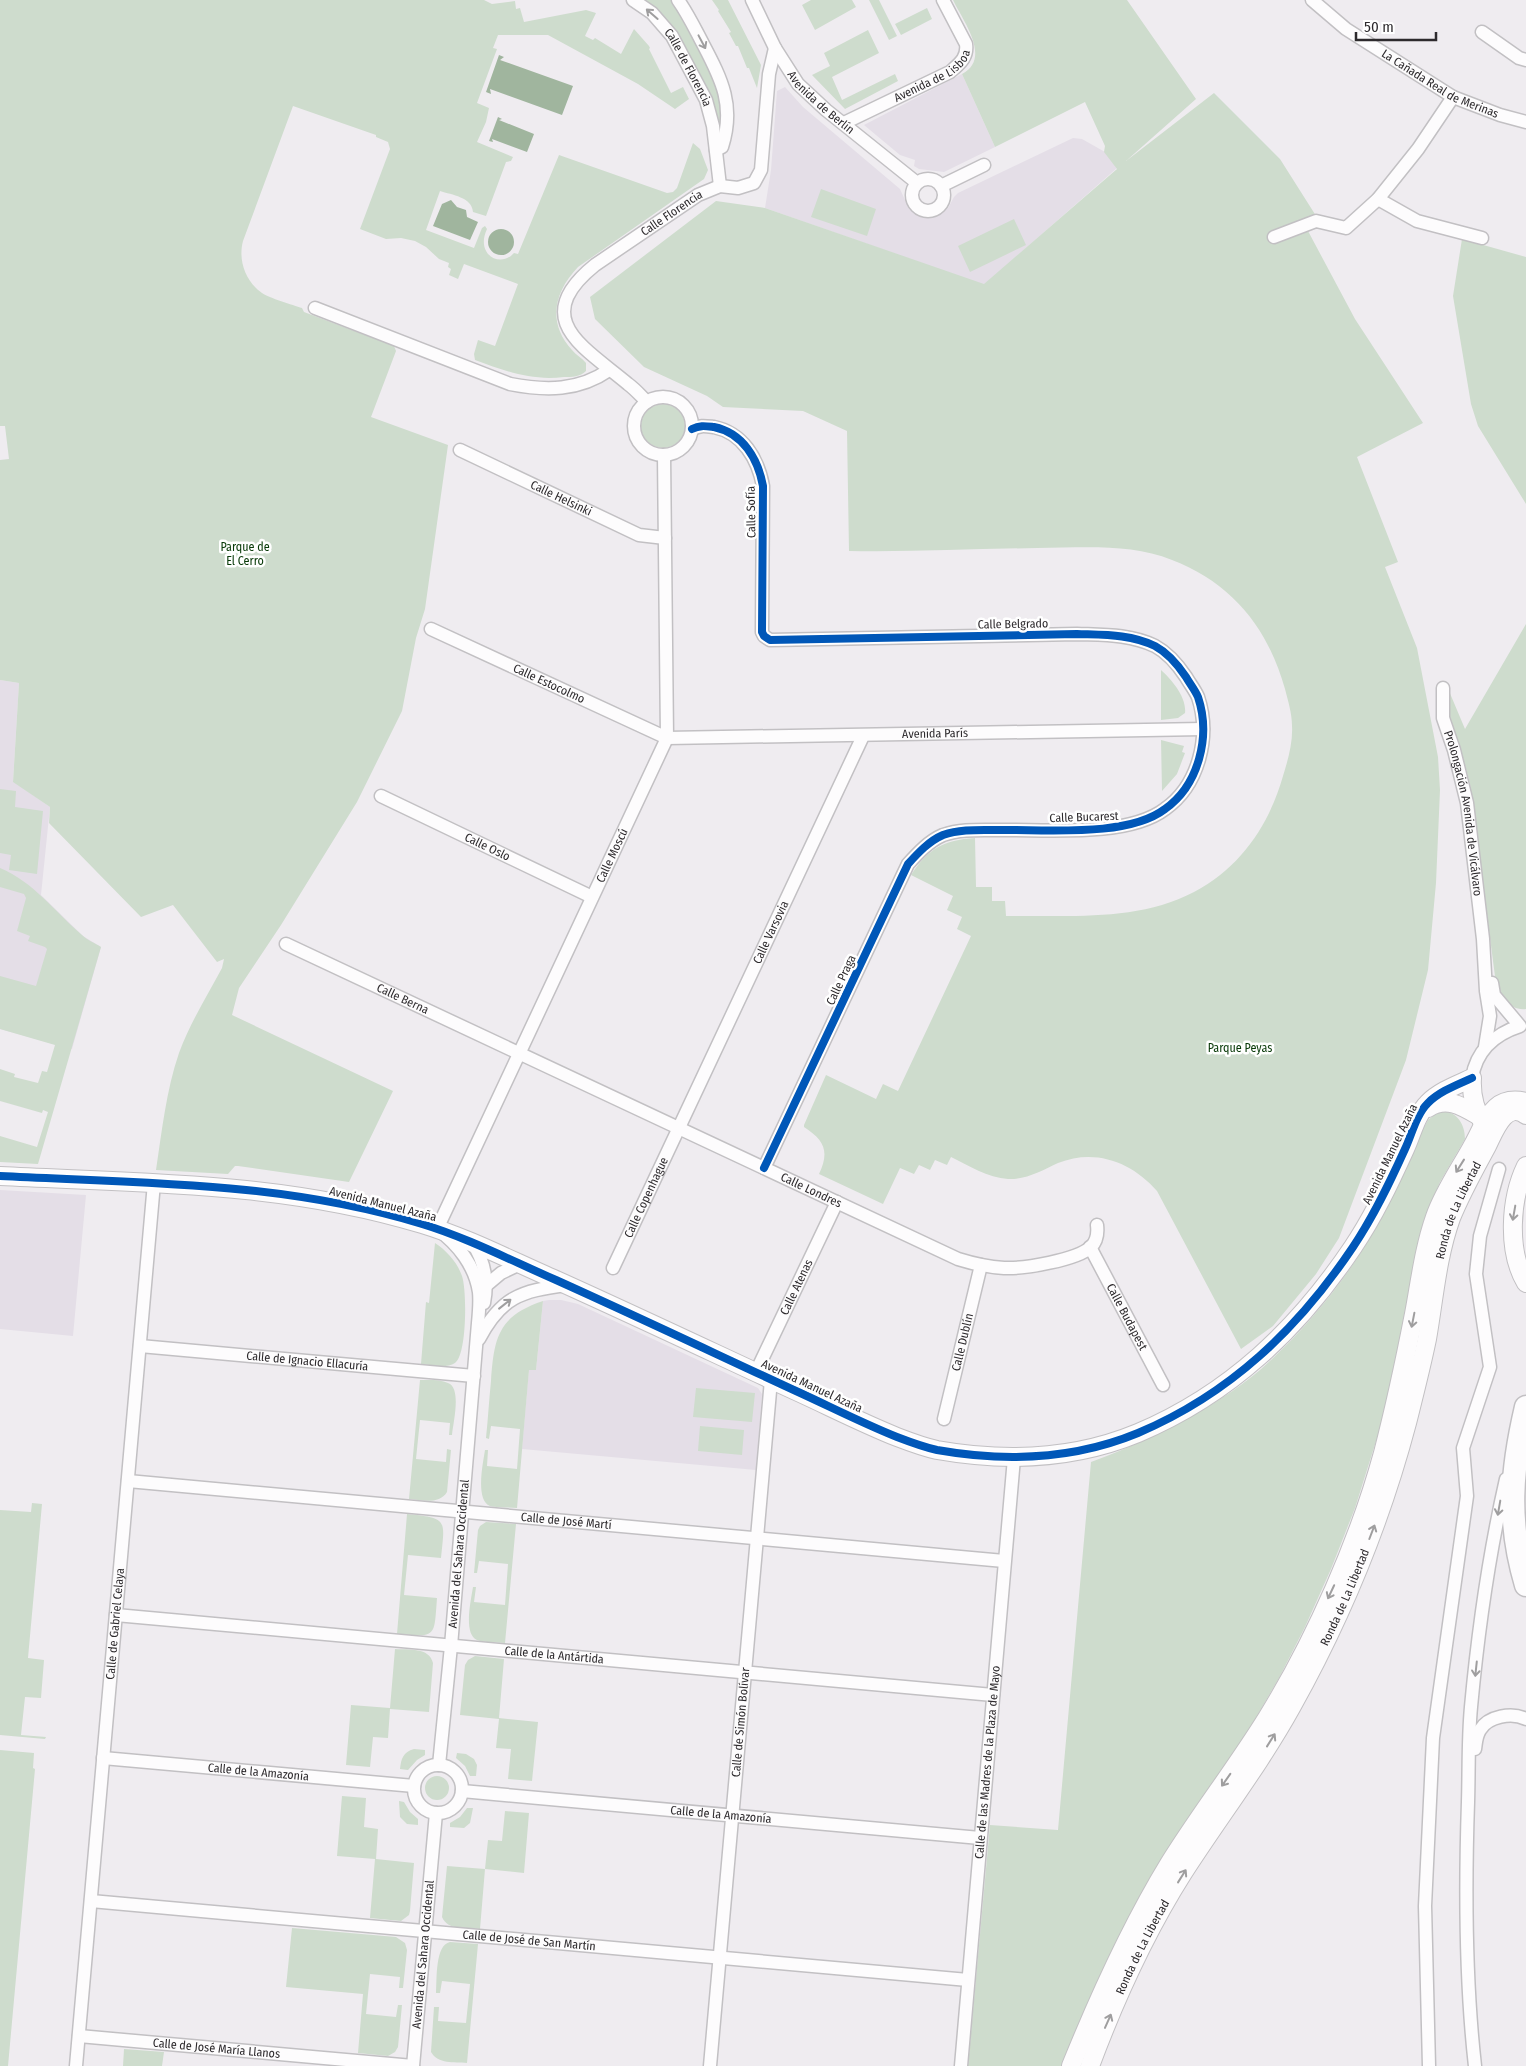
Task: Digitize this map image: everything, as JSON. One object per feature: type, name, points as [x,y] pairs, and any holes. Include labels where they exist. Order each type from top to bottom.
[{"type":"highway","points":[[1524,1417],[1514,1468],[1512,1517],[1516,1546],[1526,1585]]},
{"type":"main road","name":"Avenida Manuel Azaña","points":[[0,1176],[261,1190],[333,1202],[383,1213],[437,1229],[520,1264],[873,1427],[922,1447],[963,1454],[1033,1458],[1086,1451],[1139,1433],[1192,1407],[1242,1373],[1288,1330],[1324,1287],[1355,1244],[1387,1188],[1422,1112],[1429,1102],[1452,1087],[1472,1078]]},
{"type":"main road","points":[[1472,1078],[1473,1097],[1481,1120]]},
{"type":"main road","name":"Ronda de La Libertad","points":[[1071,2066],[1116,1962],[1141,1914],[1170,1864],[1268,1717],[1289,1680],[1340,1573],[1370,1494],[1382,1454],[1408,1342],[1426,1251],[1434,1218],[1445,1192],[1478,1136],[1481,1120],[1504,1102],[1514,1100],[1526,1102]]},
{"type":"main road","name":"Avenida Manuel Azaña","points":[[1422,1112],[1436,1103],[1448,1102],[1458,1105],[1481,1120]]},
{"type":"main road","name":"Ronda de La Libertad","points":[[1090,2066],[1131,1968],[1154,1922],[1182,1875],[1291,1708],[1335,1620],[1373,1530],[1400,1445],[1426,1342],[1439,1264],[1451,1220],[1465,1187],[1496,1127],[1511,1111],[1522,1112],[1526,1115]]},
{"type":"main road","points":[[1526,1166],[1518,1190],[1513,1223],[1516,1259],[1520,1274],[1526,1283]]},
{"type":"street","name":"Calle de Florencia","points":[[633,0],[652,13],[672,36],[706,100],[713,126],[713,141],[716,150],[720,186]]},
{"type":"street","name":"Calle de Florencia","points":[[678,0],[721,77],[726,91],[728,113],[726,136],[722,147],[716,150]]},
{"type":"street","name":"Avenida de Berlín","points":[[752,0],[775,48],[794,79],[806,94],[917,183]]},
{"type":"street","name":"Avenida de Lisboa","points":[[844,123],[950,72],[964,60],[966,44],[943,0]]},
{"type":"street","name":"La Cañada Real de Merinas","points":[[1312,0],[1346,30],[1454,97],[1500,115],[1525,122]]},
{"type":"street","points":[[1482,32],[1518,58],[1526,60]]},
{"type":"street","name":"Calle Florencia","points":[[647,402],[585,349],[569,330],[564,312],[568,293],[580,277],[595,265],[698,195],[720,186],[746,187],[754,183],[761,170],[769,74],[775,48]]},
{"type":"street","points":[[1274,237],[1316,221],[1346,228],[1378,199],[1418,149],[1454,97]]},
{"type":"street","points":[[941,186],[984,165]]},
{"type":"street","points":[[928,179],[934,180],[941,186],[943,194],[941,204],[932,210],[917,206],[912,192],[917,183],[928,179]]},
{"type":"street","points":[[1378,199],[1417,221],[1482,238]]},
{"type":"street","points":[[314,308],[510,384],[529,388],[566,388],[581,385],[596,379],[609,370]]},
{"type":"street","points":[[661,398],[678,402],[685,407],[690,416],[692,429],[683,447],[673,453],[664,455],[646,449],[637,437],[635,426],[640,409],[647,402],[661,398]]},
{"type":"street","name":"Calle Sofía","points":[[692,429],[706,426],[720,429],[734,436],[745,445],[757,464],[763,486],[762,632],[770,640]]},
{"type":"street","name":"Calle Helsinki","points":[[460,450],[639,535],[665,538]]},
{"type":"street","name":"Calle Moscú","points":[[437,1229],[667,738],[664,455]]},
{"type":"street","name":"Calle Estocolmo","points":[[431,629],[667,738]]},
{"type":"street","name":"Calle Belgrado","points":[[770,640],[1077,634],[1130,637],[1156,646],[1181,669],[1197,695],[1204,729]]},
{"type":"street","name":"Prolongación Avenida de Vicálvaro","points":[[1443,688],[1444,718],[1467,803],[1483,939],[1486,990],[1490,1016],[1485,1047]]},
{"type":"street","name":"Avenida París","points":[[667,738],[1204,729]]},
{"type":"street","name":"Calle Bucarest","points":[[967,830],[1101,829],[1146,821],[1174,802],[1190,781],[1201,753],[1204,729]]},
{"type":"street","name":"Calle Varsovia","points":[[678,1128],[863,736]]},
{"type":"street","name":"Calle Oslo","points":[[381,796],[592,897]]},
{"type":"street","name":"Calle Praga","points":[[764,1168],[908,864],[924,848],[943,836],[967,830]]},
{"type":"street","name":"Prolongación Avenida de Vicálvaro","points":[[1483,939],[1494,995],[1520,1026],[1501,1034],[1485,1047]]},
{"type":"street","name":"Calle Berna","points":[[286,944],[519,1054]]},
{"type":"street","points":[[1472,1078],[1477,1062],[1485,1047]]},
{"type":"street","name":"Calle Londres","points":[[519,1054],[958,1260],[981,1266],[1029,1267],[1056,1261],[1090,1247]]},
{"type":"street","name":"Calle Copenhague","points":[[613,1268],[678,1128]]},
{"type":"street","points":[[1429,2066],[1425,1906],[1433,1738],[1467,1496],[1463,1448],[1490,1368],[1476,1274],[1480,1236],[1499,1169]]},
{"type":"street","name":"Calle de Gabriel Celaya","points":[[76,2066],[154,1183]]},
{"type":"street","name":"Calle Atenas","points":[[764,1376],[837,1202]]},
{"type":"street","points":[[1090,1247],[1096,1238],[1097,1225]]},
{"type":"street","name":"Avenida del Sahara Occidental","points":[[437,1229],[457,1245],[483,1288]]},
{"type":"street","name":"Avenida del Sahara Occidental","points":[[439,1764],[451,1646],[478,1323],[483,1288],[479,1253],[473,1244]]},
{"type":"street","name":"Calle Budapest","points":[[1090,1247],[1163,1385]]},
{"type":"street","points":[[483,1288],[501,1274],[520,1264]]},
{"type":"street","name":"Calle Dublín","points":[[944,1419],[981,1266]]},
{"type":"street","name":"Avenida del Sahara Occidental","points":[[477,1343],[489,1320],[509,1301],[520,1295],[542,1288],[566,1285]]},
{"type":"street","name":"Calle de Ignacio Ellacuría","points":[[140,1346],[474,1376]]},
{"type":"street","name":"Calle de Simón Bolívar","points":[[710,2066],[757,1538],[764,1376]]},
{"type":"street","points":[[1475,2066],[1468,1985],[1465,1908],[1471,1708],[1480,1626],[1501,1501],[1510,1462],[1524,1417]]},
{"type":"street","name":"Calle de las Madres de la Plaza de Mayo","points":[[961,2066],[1014,1458]]},
{"type":"street","name":"Calle de José Martí","points":[[128,1481],[1004,1561]]},
{"type":"street","name":"Calle de la Antártida","points":[[116,1615],[993,1695]]},
{"type":"street","points":[[1468,1801],[1476,1738],[1480,1728],[1496,1718],[1510,1716],[1526,1719]]},
{"type":"street","name":"Calle de la Amazonía","points":[[104,1758],[414,1786]]},
{"type":"street","points":[[439,1764],[448,1767],[456,1773],[461,1781],[462,1791],[458,1801],[451,1809],[436,1813],[427,1810],[419,1804],[414,1786],[422,1770],[439,1764]]},
{"type":"street","name":"Calle de la Amazonía","points":[[462,1791],[980,1838]]},
{"type":"street","name":"Avenida del Sahara Occidental","points":[[413,2066],[436,1813]]},
{"type":"street","name":"Calle de José de San Martín","points":[[91,1902],[968,1980]]},
{"type":"street","name":"Calle de José María Llanos","points":[[79,2036],[413,2066]]},
{"type":"shaded area","points":[[499,55],[504,57],[500,60],[573,86],[562,115],[490,89],[491,94],[486,92]]},
{"type":"shaded area","points":[[962,74],[995,147],[944,172],[919,169],[914,166],[915,160],[900,155],[864,125]]},
{"type":"shaded area","points":[[785,87],[803,107],[900,189],[909,209],[920,217],[937,216],[948,208],[958,193],[1073,138],[1082,139],[1105,152],[1117,168],[984,285],[765,208],[771,170],[777,91]]},
{"type":"shaded area","points":[[498,117],[502,119],[499,120],[534,134],[527,152],[492,139],[493,142],[489,141]]},
{"type":"shaded area","points":[[451,200],[457,207],[466,210],[467,217],[478,222],[470,240],[433,226],[442,204]]},
{"type":"shaded area","points":[[501,229],[510,233],[514,242],[510,251],[501,255],[492,251],[488,242],[492,233]]},
{"type":"shaded area","points":[[0,680],[19,683],[13,781],[50,807],[41,895],[83,936],[101,947],[72,1049],[0,1029]]},
{"type":"shaded area","points":[[0,1190],[86,1195],[73,1336],[0,1329]]},
{"type":"shaded area","points":[[561,1300],[578,1304],[758,1388],[762,1394],[756,1470],[522,1449],[529,1369],[536,1370],[543,1301]]},
{"type":"green space","name":"Parque de El Cerro","points":[[0,0],[484,0],[492,4],[515,1],[516,9],[520,8],[524,22],[586,10],[596,13],[585,36],[593,40],[595,38],[621,54],[634,29],[649,46],[671,93],[683,87],[689,99],[675,109],[638,84],[548,35],[498,35],[493,48],[497,49],[477,103],[489,108],[486,122],[477,142],[513,157],[511,161],[506,162],[486,216],[473,212],[472,207],[465,200],[440,191],[426,230],[474,248],[482,228],[485,226],[487,229],[484,246],[491,256],[502,260],[514,253],[518,254],[559,155],[667,193],[673,192],[677,188],[693,143],[700,149],[708,170],[704,179],[578,267],[563,287],[559,297],[557,318],[564,340],[586,363],[586,371],[579,376],[540,378],[508,371],[475,360],[474,354],[478,340],[495,346],[518,284],[464,264],[458,279],[449,275],[451,269],[448,267],[449,263],[439,259],[426,247],[415,241],[401,238],[386,239],[360,229],[390,149],[388,142],[376,137],[376,135],[293,106],[243,241],[241,255],[244,270],[251,282],[262,293],[302,308],[304,312],[394,346],[396,351],[371,417],[448,445],[425,609],[416,638],[402,711],[357,802],[281,925],[239,988],[232,1015],[393,1091],[349,1182],[238,1166],[235,1166],[228,1174],[156,1170],[162,1126],[179,1053],[193,1020],[222,968],[224,959],[217,962],[173,905],[141,917],[49,823],[50,807],[13,782],[19,683],[0,680],[0,460],[9,459],[5,426],[0,426]]},
{"type":"green space","points":[[644,0],[671,0],[682,15],[722,97],[721,137],[675,30],[655,7]]},
{"type":"green space","points":[[712,0],[728,0],[761,65],[757,88],[738,46],[736,46],[729,33],[731,32]]},
{"type":"green space","points":[[811,0],[852,0],[856,7],[815,30],[802,5]]},
{"type":"green space","points":[[869,0],[879,0],[897,36],[889,40]]},
{"type":"green space","name":"Parque Peyas","points":[[953,0],[1127,0],[1196,99],[1126,161],[1214,93],[1280,159],[1318,219],[1308,231],[1355,319],[1423,423],[1357,457],[1398,562],[1385,567],[1417,648],[1438,757],[1440,790],[1436,883],[1428,970],[1406,1060],[1339,1238],[1316,1274],[1273,1326],[1241,1349],[1157,1191],[1136,1172],[1124,1165],[1112,1160],[1086,1157],[1058,1163],[1028,1176],[1008,1179],[986,1174],[951,1157],[947,1165],[935,1160],[930,1170],[919,1165],[914,1174],[900,1168],[883,1204],[819,1174],[824,1159],[823,1147],[804,1125],[826,1075],[876,1099],[883,1084],[898,1091],[971,936],[957,929],[962,917],[947,910],[953,896],[911,875],[930,852],[954,841],[975,838],[976,887],[992,887],[992,901],[1005,901],[1006,916],[1102,915],[1126,913],[1149,908],[1172,902],[1194,892],[1211,882],[1239,857],[1251,843],[1270,811],[1285,770],[1292,738],[1290,707],[1285,689],[1269,646],[1258,627],[1245,610],[1213,581],[1172,560],[1140,551],[1088,547],[849,551],[847,431],[803,411],[723,407],[707,396],[644,367],[595,319],[590,297],[716,201],[765,208],[984,284],[1117,169],[1104,152],[1105,146],[1085,102],[995,147],[962,74],[971,67],[975,59],[975,49],[968,28]]},
{"type":"green space","points":[[927,8],[932,19],[901,35],[895,24]]},
{"type":"green space","points":[[868,30],[879,53],[832,77],[842,100],[895,74],[898,81],[845,109],[812,75],[830,66],[824,53]]},
{"type":"green space","points":[[821,189],[876,209],[867,236],[811,217]]},
{"type":"green space","points":[[1014,219],[1026,245],[970,272],[958,246]]},
{"type":"green space","points":[[1462,239],[1526,257],[1526,504],[1478,426],[1471,404],[1453,296]]},
{"type":"green space","points":[[663,404],[675,408],[681,414],[685,426],[681,438],[675,444],[663,448],[651,444],[645,438],[641,426],[645,414],[651,408]]},
{"type":"green space","points":[[1526,624],[1526,1009],[1520,1009],[1508,1002],[1496,984],[1470,784],[1448,713],[1449,691],[1465,729]]},
{"type":"green space","points":[[1161,670],[1174,683],[1184,701],[1185,713],[1178,718],[1161,720]]},
{"type":"green space","points":[[1161,740],[1184,746],[1182,752],[1185,753],[1177,774],[1162,791]]},
{"type":"green space","points":[[0,789],[16,791],[15,807],[43,811],[37,874],[9,870],[11,855],[0,853]]},
{"type":"green space","points":[[0,868],[34,889],[84,937],[101,947],[38,1164],[0,1162],[0,1136],[37,1147],[48,1112],[43,1110],[42,1113],[0,1101],[0,1069],[15,1074],[14,1077],[38,1083],[42,1071],[47,1072],[55,1045],[0,1029],[0,976],[36,986],[47,949],[28,941],[30,936],[17,931],[26,898],[24,894],[0,887]]},
{"type":"green space","points":[[1444,1111],[1453,1114],[1460,1120],[1464,1129],[1465,1139],[1440,1182],[1423,1224],[1383,1419],[1355,1508],[1331,1569],[1305,1627],[1257,1716],[1101,1975],[1062,2066],[968,2066],[990,1825],[1058,1830],[1091,1462],[1135,1445],[1202,1411],[1242,1384],[1276,1355],[1321,1307],[1360,1254],[1379,1222],[1428,1120],[1438,1112]]},
{"type":"green space","points":[[435,1243],[447,1253],[457,1266],[464,1283],[465,1294],[464,1336],[459,1358],[451,1365],[443,1366],[421,1364],[426,1302],[429,1303]]},
{"type":"green space","points":[[543,1301],[536,1370],[529,1370],[517,1508],[490,1506],[485,1502],[481,1489],[485,1450],[488,1450],[487,1466],[517,1469],[520,1429],[491,1426],[489,1439],[486,1438],[494,1352],[501,1330],[508,1322],[516,1314]]},
{"type":"green space","points":[[420,1380],[438,1380],[448,1383],[452,1386],[456,1398],[452,1435],[449,1435],[450,1423],[420,1420],[416,1459],[446,1462],[447,1449],[451,1450],[447,1492],[440,1499],[430,1501],[409,1499]]},
{"type":"green space","points":[[696,1388],[755,1393],[752,1422],[693,1417]]},
{"type":"green space","points":[[700,1426],[744,1430],[742,1455],[698,1451]]},
{"type":"green space","points":[[32,1503],[42,1504],[28,1658],[44,1660],[41,1698],[25,1697],[21,1735],[46,1737],[45,1739],[0,1735],[0,1510],[31,1512]]},
{"type":"green space","points":[[407,1514],[437,1519],[443,1528],[441,1558],[408,1555],[404,1595],[437,1598],[434,1628],[431,1632],[420,1635],[397,1634]]},
{"type":"green space","points":[[486,1522],[516,1524],[505,1643],[477,1640],[470,1631],[470,1608],[473,1587],[476,1587],[474,1602],[505,1605],[508,1564],[479,1561],[477,1573],[474,1573],[478,1530]]},
{"type":"green space","points":[[395,1649],[418,1650],[431,1658],[433,1663],[429,1712],[390,1709],[388,1738],[373,1737],[370,1767],[346,1765],[351,1705],[390,1708]]},
{"type":"green space","points":[[475,1656],[504,1659],[499,1718],[538,1722],[532,1781],[508,1779],[511,1749],[496,1748],[499,1719],[460,1715],[465,1665],[468,1660]]},
{"type":"green space","points":[[414,1749],[425,1750],[425,1755],[417,1760],[408,1770],[400,1769],[403,1756]]},
{"type":"green space","points":[[0,1750],[34,1753],[33,1768],[35,1769],[8,2066],[0,2066]]},
{"type":"green space","points":[[457,1753],[466,1754],[474,1759],[477,1765],[476,1776],[470,1776],[465,1766],[456,1758]]},
{"type":"green space","points":[[437,1776],[446,1779],[449,1788],[446,1797],[437,1800],[428,1797],[425,1788],[428,1779]]},
{"type":"green space","points":[[342,1796],[366,1798],[364,1827],[378,1829],[376,1859],[414,1863],[410,1911],[409,1915],[401,1921],[370,1918],[375,1859],[337,1856]]},
{"type":"green space","points":[[399,1801],[404,1802],[410,1812],[418,1819],[418,1825],[407,1824],[400,1817]]},
{"type":"green space","points":[[467,1808],[473,1808],[470,1823],[464,1828],[450,1827],[450,1823],[460,1817]]},
{"type":"green space","points":[[505,1811],[529,1813],[524,1873],[485,1869],[488,1840],[502,1841]]},
{"type":"green space","points":[[447,1866],[485,1869],[480,1929],[458,1928],[449,1925],[442,1917]]},
{"type":"green space","points":[[292,1928],[396,1937],[405,1943],[407,1950],[403,1988],[399,1988],[400,1977],[370,1974],[366,2014],[396,2017],[398,2005],[402,2005],[398,2047],[395,2052],[388,2056],[358,2053],[363,1994],[286,1987]]},
{"type":"green space","points":[[450,1942],[478,1944],[467,2063],[438,2059],[431,2052],[434,2007],[439,2007],[438,2021],[466,2023],[470,1984],[442,1981],[440,1993],[436,1993],[439,1956],[445,1944]]},
{"type":"green space","points":[[124,2049],[164,2052],[162,2066],[123,2066]]},
{"type":"cycle path","points":[[692,429],[700,426],[714,427],[733,435],[741,441],[753,457],[761,476],[763,486],[762,632],[770,640],[1077,634],[1126,637],[1146,642],[1164,652],[1183,673],[1198,697],[1202,712],[1202,743],[1194,773],[1177,799],[1165,809],[1149,818],[1129,824],[1084,830],[976,830],[956,832],[943,835],[928,844],[908,864],[764,1168]]},
{"type":"cycle path","points":[[0,1176],[160,1183],[266,1192],[370,1210],[422,1224],[490,1250],[907,1441],[932,1449],[962,1454],[1013,1457],[1039,1456],[1089,1449],[1138,1433],[1203,1399],[1232,1379],[1259,1356],[1285,1332],[1309,1305],[1353,1247],[1381,1199],[1417,1119],[1424,1108],[1443,1092],[1472,1078]]}]
